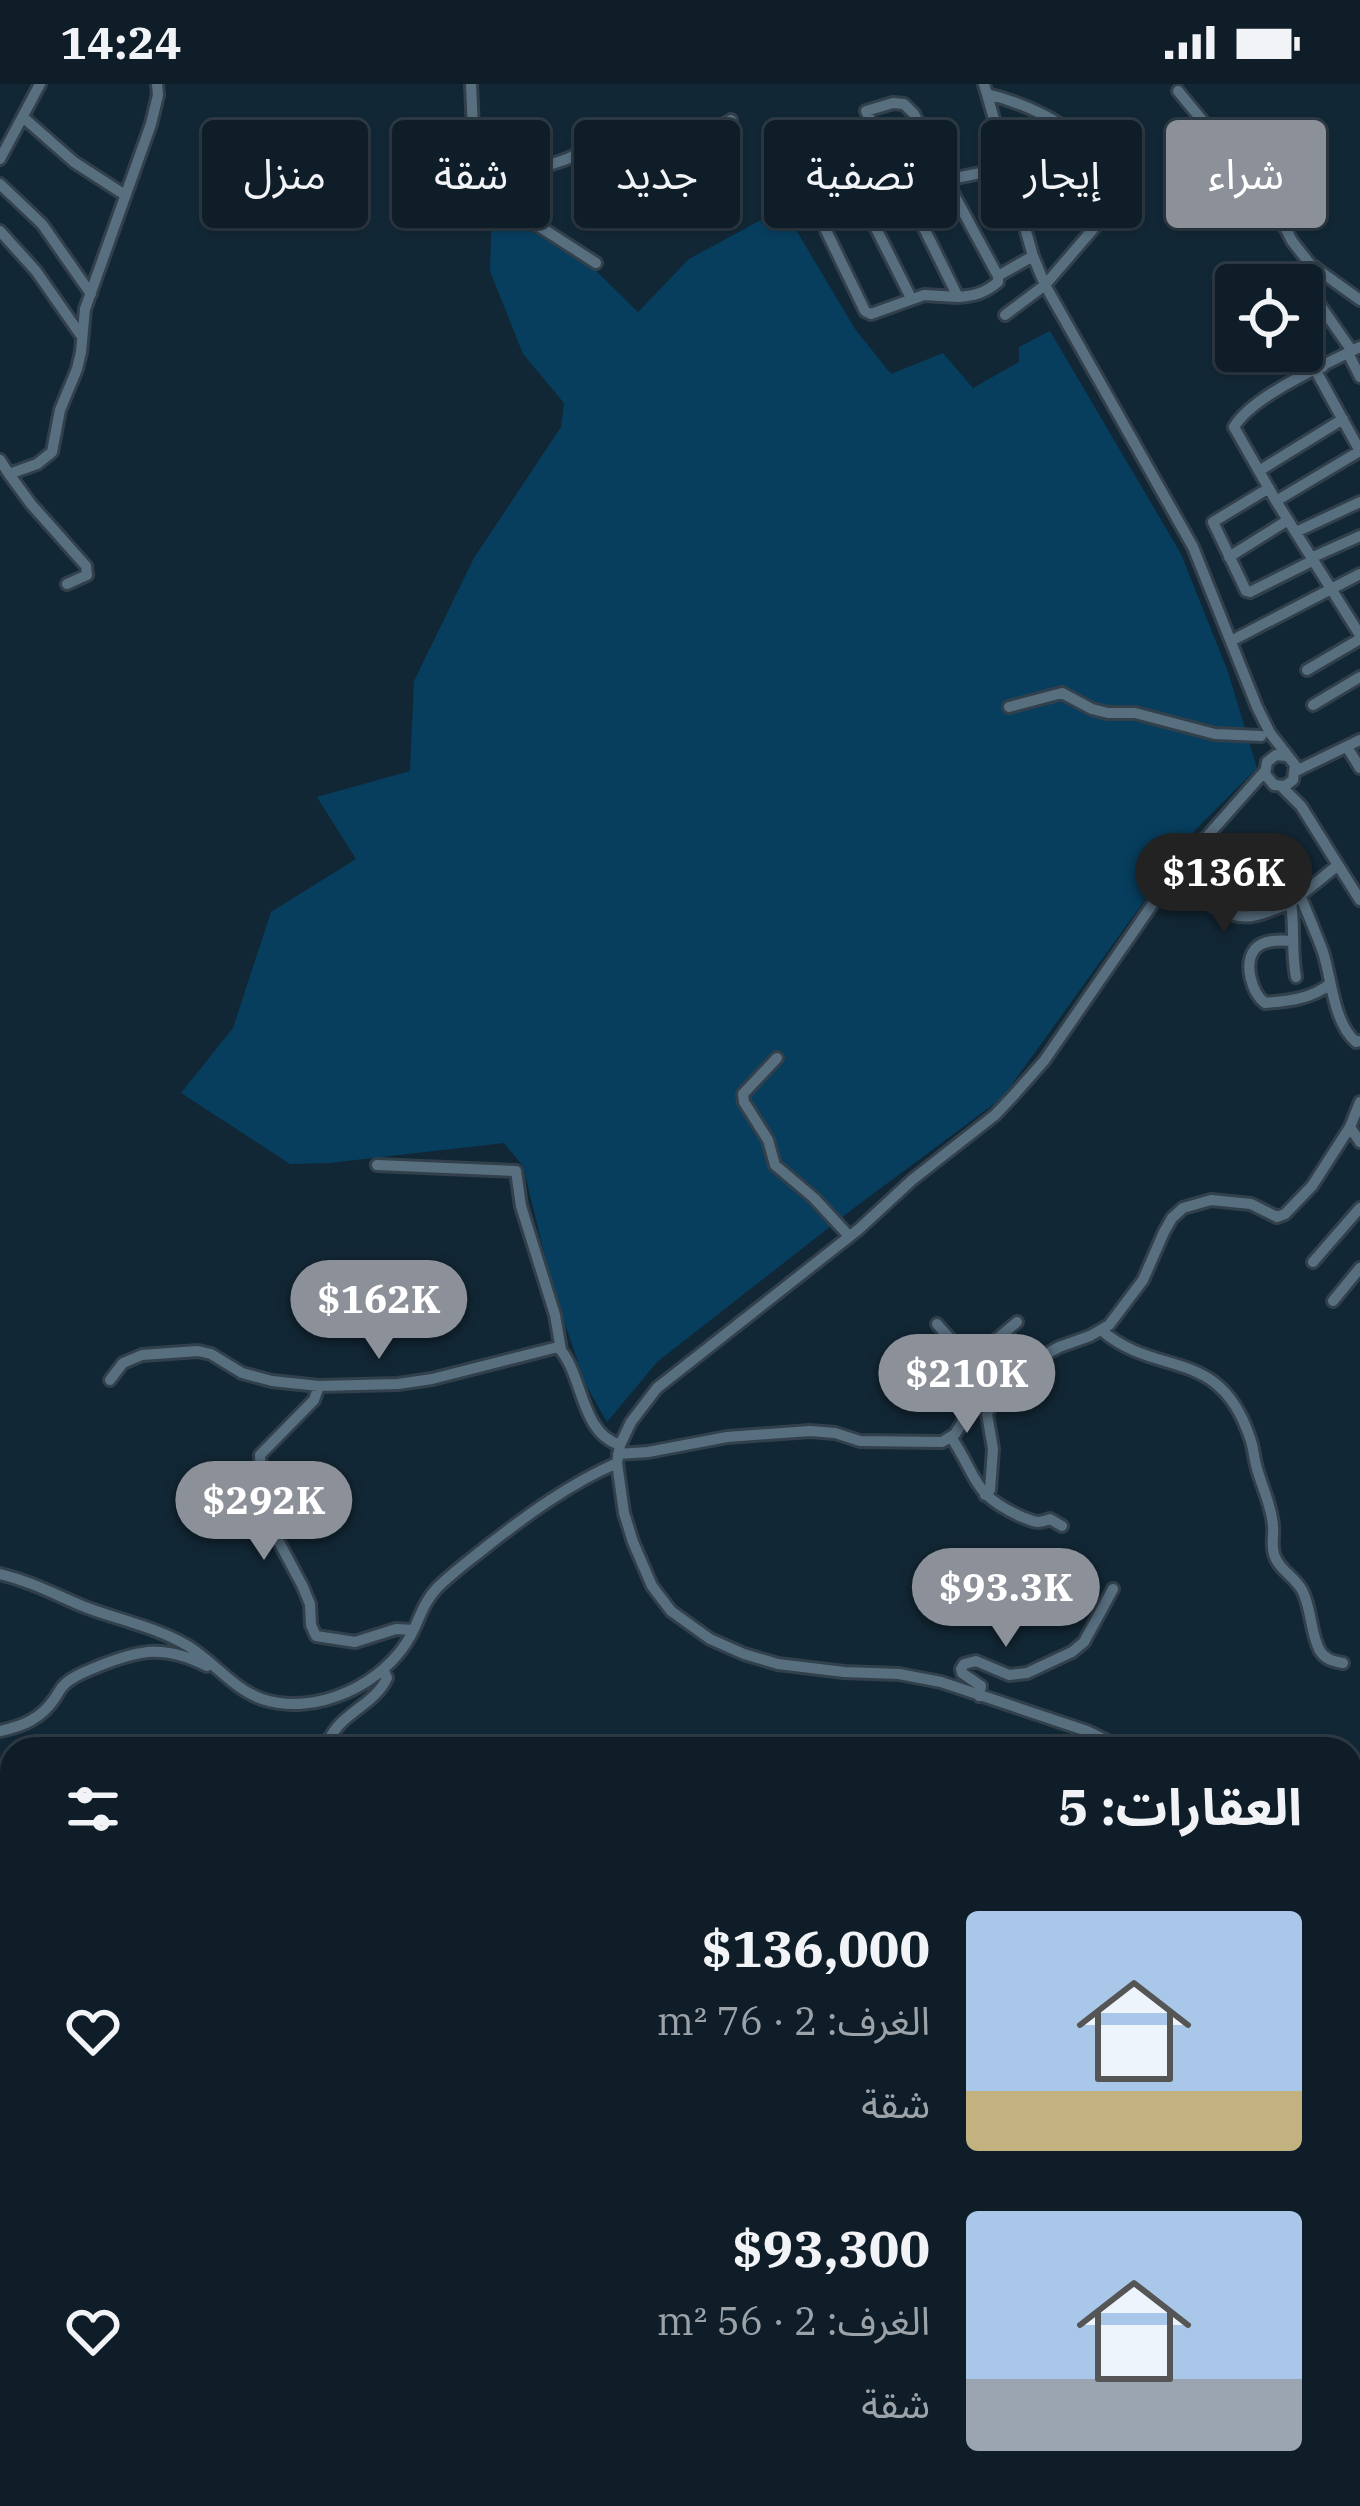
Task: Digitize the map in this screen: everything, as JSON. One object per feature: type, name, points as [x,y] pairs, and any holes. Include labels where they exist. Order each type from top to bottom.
[{"type":"street","points":[[0,159],[40,84]]},
{"type":"street","points":[[9,474],[37,464],[52,452],[60,410],[77,369],[82,320],[154,113],[157,84]]},
{"type":"street","points":[[471,84],[473,120]]},
{"type":"street","points":[[1177,86],[1310,264],[1360,300]]},
{"type":"street","points":[[986,89],[1050,120]]},
{"type":"street","points":[[986,89],[995,120]]},
{"type":"street","points":[[870,120],[866,111],[893,103],[904,104],[918,120]]},
{"type":"street","points":[[24,118],[74,162],[125,195]]},
{"type":"street","points":[[0,184],[42,224],[91,294]]},
{"type":"street","points":[[825,228],[865,311],[871,314],[924,295],[976,296],[998,282],[998,276],[957,200]]},
{"type":"street","points":[[542,228],[596,263]]},
{"type":"street","points":[[876,228],[911,298]]},
{"type":"street","points":[[923,228],[958,297]]},
{"type":"street","points":[[1025,228],[1045,285],[1192,547],[1256,706],[1268,781],[1301,806],[1360,900]]},
{"type":"street","points":[[1005,315],[1045,285],[1094,228]]},
{"type":"street","points":[[0,231],[36,271],[82,336]]},
{"type":"street","points":[[998,276],[1033,256]]},
{"type":"street","points":[[1323,309],[1354,351],[1360,377]]},
{"type":"street","points":[[1323,367],[1354,351]]},
{"type":"street","points":[[1307,670],[1360,637],[1234,425],[1260,400],[1313,372]]},
{"type":"street","points":[[1276,501],[1360,451],[1320,372]]},
{"type":"street","points":[[1259,471],[1343,419]]},
{"type":"street","points":[[0,460],[31,504],[86,566],[87,575],[68,584]]},
{"type":"street","points":[[1269,488],[1213,522],[1247,592],[1360,536]]},
{"type":"street","points":[[1296,532],[1360,502]]},
{"type":"street","points":[[1229,557],[1288,520]]},
{"type":"street","points":[[1232,641],[1360,574]]},
{"type":"street","points":[[1313,705],[1360,677]]},
{"type":"street","points":[[1009,707],[1062,693],[1108,713],[1135,713],[1215,734],[1261,736]]},
{"type":"street","points":[[1256,706],[1293,766],[1301,806]]},
{"type":"street","points":[[1293,766],[1360,740]]},
{"type":"street","points":[[1347,747],[1360,768]]},
{"type":"street","points":[[1099,1737],[920,1677],[778,1664],[710,1640],[671,1611],[652,1586],[624,1513],[618,1454],[638,1409],[657,1388],[995,1115],[1044,1061],[1172,876],[1276,755],[1293,766]]},
{"type":"street","points":[[1242,796],[1290,784],[1293,766]]},
{"type":"street","points":[[1172,876],[1212,905],[1234,915],[1252,916],[1296,900],[1338,865]]},
{"type":"street","points":[[1296,900],[1292,956],[1296,976]]},
{"type":"street","points":[[1296,900],[1323,954],[1347,1034],[1360,1042]]},
{"type":"street","points":[[1293,941],[1268,941],[1252,955],[1252,985],[1260,1001],[1299,1000],[1330,984]]},
{"type":"street","points":[[777,1058],[747,1088],[744,1102],[768,1140],[775,1165],[849,1236]]},
{"type":"street","points":[[0,1731],[38,1717],[78,1675],[137,1652],[181,1654],[264,1700],[289,1703],[361,1687],[384,1671],[413,1630],[424,1603],[461,1566],[618,1454],[727,1437],[810,1431],[860,1442],[935,1444],[951,1437],[996,1383],[1059,1347],[1101,1330],[1129,1301],[1172,1218],[1183,1208],[1211,1200],[1285,1214],[1322,1172],[1360,1102]]},
{"type":"street","points":[[1350,1127],[1360,1142]]},
{"type":"street","points":[[377,1165],[516,1171],[521,1206],[561,1350],[596,1427],[618,1454]]},
{"type":"street","points":[[1313,1262],[1360,1208]]},
{"type":"street","points":[[1333,1301],[1360,1268]]},
{"type":"street","points":[[979,1354],[1017,1322]]},
{"type":"street","points":[[937,1324],[953,1342],[979,1354],[1000,1372],[997,1395],[987,1414],[993,1450],[990,1490],[985,1495]]},
{"type":"street","points":[[1101,1330],[1121,1344],[1212,1378],[1229,1396],[1252,1441],[1274,1525],[1277,1562],[1301,1588],[1310,1606],[1318,1648],[1330,1661],[1343,1663]]},
{"type":"street","points":[[110,1380],[123,1363],[142,1355],[198,1351],[255,1377],[319,1386],[418,1382],[552,1348],[561,1350]]},
{"type":"street","points":[[319,1386],[314,1400],[260,1455],[265,1517],[302,1585],[316,1636],[355,1642],[396,1628],[413,1630]]},
{"type":"street","points":[[951,1437],[985,1495],[997,1506],[1034,1522],[1050,1520],[1062,1526]]},
{"type":"street","points":[[0,1574],[170,1636],[231,1679]]},
{"type":"street","points":[[979,1696],[981,1687],[962,1673],[964,1664],[976,1661],[1009,1675],[1027,1673],[1072,1652],[1084,1642],[1113,1589]]},
{"type":"street","points":[[330,1737],[335,1725],[382,1689],[387,1678],[384,1671]]},
{"type":"shaded area","points":[[764,218],[764,228],[795,228],[855,329],[891,374],[943,353],[973,388],[1019,362],[1019,347],[1050,331],[1181,554],[1228,672],[1257,768],[1196,829],[1002,1098],[657,1362],[607,1422],[586,1385],[553,1290],[523,1166],[504,1143],[290,1164],[181,1093],[233,1028],[271,912],[356,859],[317,797],[410,771],[414,681],[474,558],[561,427],[564,403],[523,354],[490,271],[491,228],[526,228],[592,267],[638,312],[689,259]]}]
